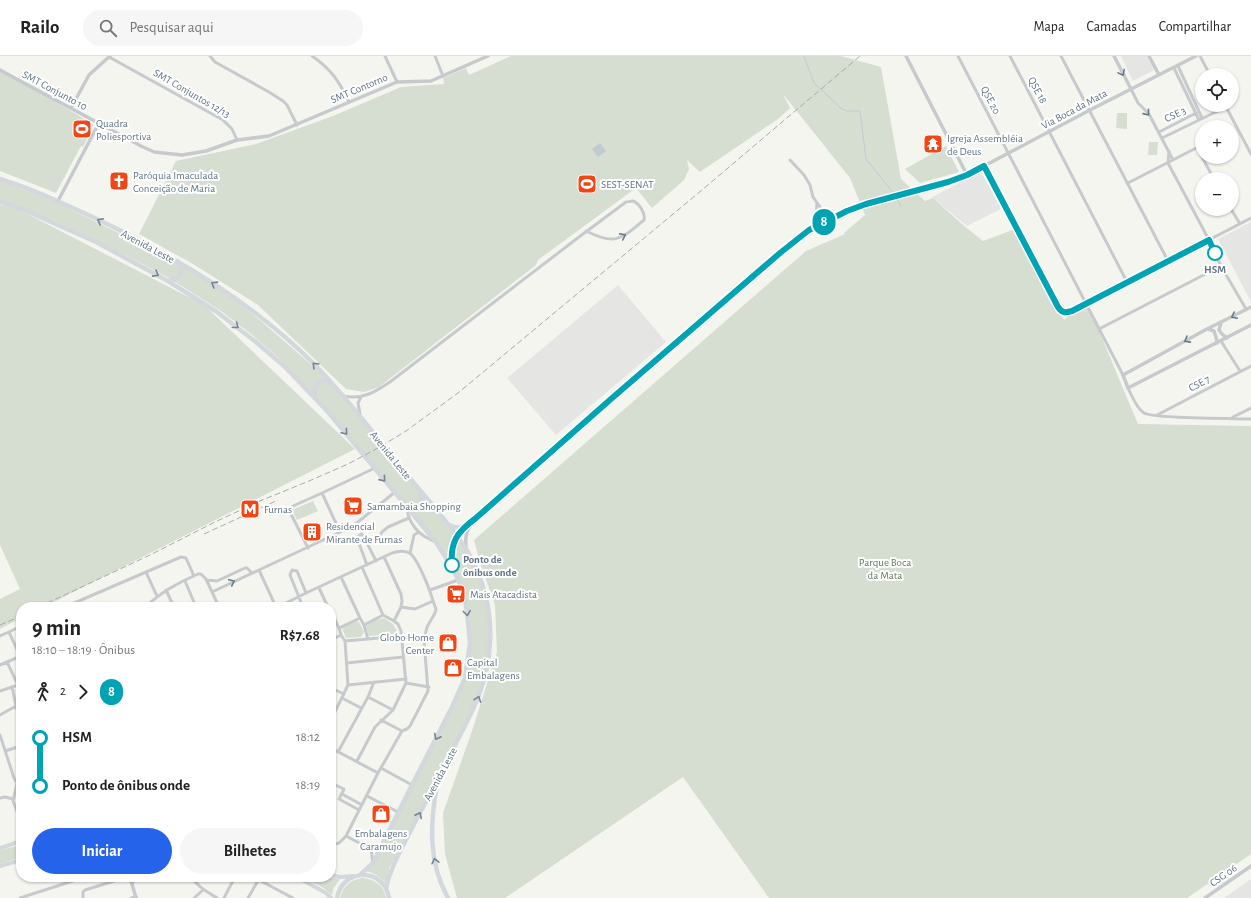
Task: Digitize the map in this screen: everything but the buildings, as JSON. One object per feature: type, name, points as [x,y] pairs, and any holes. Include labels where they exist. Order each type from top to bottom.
[{"type":"main road","name":"Avenida Leste","points":[[0,179],[58,200],[119,230],[179,262],[228,293],[262,318],[295,346],[332,383],[390,452],[466,549],[475,566],[487,601],[490,622],[488,664],[476,705],[391,869],[386,888]]},
{"type":"main road","name":"Avenida Leste","points":[[0,202],[22,209],[96,242],[168,281],[217,312],[256,342],[284,366],[315,398],[362,452],[435,541],[459,580],[465,600],[470,643],[465,678],[452,707],[373,863],[360,875]]},
{"type":"main road","points":[[168,281],[174,280],[181,274],[179,262]]},
{"type":"main road","points":[[315,398],[315,387],[317,383],[327,381],[332,383]]},
{"type":"main road","points":[[408,508],[414,509],[418,507],[423,500],[415,484]]},
{"type":"main road","points":[[448,525],[454,528],[464,526]]},
{"type":"main road","points":[[452,567],[453,543],[456,537]]},
{"type":"main road","points":[[438,780],[431,820],[432,838],[434,861],[448,898]]},
{"type":"main road","points":[[0,848],[16,843]]},
{"type":"main road","points":[[0,866],[16,861]]},
{"type":"main road","points":[[336,876],[340,877],[360,875],[378,879],[386,888],[390,897]]},
{"type":"main road","points":[[337,898],[340,888],[354,876]]},
{"type":"main road","points":[[307,882],[320,889],[331,898]]},
{"type":"street","points":[[71,108],[89,75],[110,56]]},
{"type":"street","name":"SMT Conjuntos 12/13","points":[[110,56],[223,120],[232,129],[237,140]]},
{"type":"street","points":[[210,56],[215,62],[269,92],[287,104],[297,125]]},
{"type":"street","points":[[312,56],[328,68],[343,89],[349,102]]},
{"type":"street","points":[[384,56],[397,82]]},
{"type":"street","points":[[435,56],[443,76]]},
{"type":"street","name":"SMT Contorno","points":[[237,140],[269,136],[397,82],[431,81],[488,56]]},
{"type":"street","points":[[906,56],[967,175]]},
{"type":"street","name":"QSE 20","points":[[958,56],[1123,375]]},
{"type":"street","name":"QSE 18","points":[[1010,56],[1127,282]]},
{"type":"street","points":[[1061,56],[1168,261]]},
{"type":"street","points":[[1114,56],[1138,103],[1149,114],[1173,160]]},
{"type":"street","points":[[1149,56],[1159,76]]},
{"type":"street","name":"Via Boca da Mata","points":[[456,537],[464,526],[476,518],[611,399],[780,253],[809,230],[847,211],[866,204],[948,182],[967,175],[1196,56]]},
{"type":"street","points":[[1200,56],[1206,68]]},
{"type":"street","points":[[1176,67],[1200,119]]},
{"type":"street","name":"SMT Conjunto 10","points":[[0,70],[154,152],[182,155],[196,154],[237,140]]},
{"type":"street","name":"CSE 3","points":[[1162,138],[1213,112]]},
{"type":"street","name":"CSE 3","points":[[1159,132],[1197,113]]},
{"type":"street","points":[[58,200],[99,123]]},
{"type":"street","points":[[1239,131],[1251,154]]},
{"type":"street","points":[[1128,183],[1195,149]]},
{"type":"street","points":[[1169,151],[1168,163],[1209,240],[1221,266],[1246,310]]},
{"type":"street","points":[[790,160],[804,175],[810,185],[816,203],[815,227]]},
{"type":"street","points":[[984,166],[1058,307],[1064,313],[1086,304],[1251,218]]},
{"type":"street","points":[[343,396],[356,398],[361,397],[390,382],[586,231],[626,202],[631,201],[636,203],[644,212],[644,220],[626,235],[617,239],[599,237],[586,231]]},
{"type":"street","points":[[816,203],[823,211],[827,221]]},
{"type":"street","points":[[1235,216],[1240,224]]},
{"type":"street","points":[[1099,329],[1221,266]]},
{"type":"street","points":[[1251,307],[1207,329],[1123,375],[1128,388],[1145,414],[1155,416],[1251,419]]},
{"type":"street","points":[[1222,322],[1219,330],[1227,338]]},
{"type":"street","points":[[1128,388],[1251,325]]},
{"type":"street","points":[[1207,329],[1214,331],[1216,343]]},
{"type":"street","points":[[1221,341],[1240,371]]},
{"type":"street","name":"CSE 7","points":[[1155,416],[1251,366]]},
{"type":"street","points":[[361,397],[358,403],[361,417]]},
{"type":"street","points":[[1231,418],[1251,408]]},
{"type":"street","points":[[308,548],[290,512],[290,508],[373,466]]},
{"type":"street","points":[[212,592],[352,526],[395,492]]},
{"type":"street","points":[[322,493],[340,532]]},
{"type":"street","points":[[408,508],[407,512],[409,518],[419,532],[435,541]]},
{"type":"street","points":[[366,541],[378,538],[388,527],[409,518]]},
{"type":"street","name":"Via Boca da Mata","points":[[466,549],[465,539],[467,531],[476,518]]},
{"type":"street","points":[[410,554],[414,535],[419,532]]},
{"type":"street","points":[[367,565],[357,538],[360,534],[363,535],[376,561]]},
{"type":"street","points":[[288,602],[397,551],[402,551],[410,554],[418,564],[430,590],[436,609],[427,627],[424,640],[428,691],[410,726],[402,731],[378,772],[346,836],[339,843],[336,844]]},
{"type":"street","points":[[79,601],[184,557],[186,558],[194,576]]},
{"type":"street","points":[[384,557],[401,594],[401,607],[394,621]]},
{"type":"street","points":[[207,580],[217,581],[244,568],[247,568],[252,573]]},
{"type":"street","points":[[357,761],[375,727],[393,710],[406,681],[400,628],[394,621],[383,615],[362,568]]},
{"type":"street","points":[[259,570],[275,602]]},
{"type":"street","points":[[300,602],[290,575],[292,570],[297,571],[306,593]]},
{"type":"street","points":[[146,572],[158,596]]},
{"type":"street","points":[[151,602],[166,590],[201,574],[207,580],[217,602]]},
{"type":"street","points":[[341,577],[364,625],[368,639]]},
{"type":"street","points":[[430,590],[459,580]]},
{"type":"street","points":[[185,581],[194,602]]},
{"type":"street","points":[[217,581],[220,588]]},
{"type":"street","points":[[319,588],[326,602]]},
{"type":"street","points":[[166,590],[172,602]]},
{"type":"street","points":[[401,607],[415,609],[433,601]]},
{"type":"street","points":[[364,625],[383,615]]},
{"type":"street","points":[[339,628],[360,618]]},
{"type":"street","points":[[336,622],[344,641],[348,685],[336,710]]},
{"type":"street","points":[[0,636],[16,628]]},
{"type":"street","points":[[9,632],[16,647]]},
{"type":"street","points":[[336,638],[341,635]]},
{"type":"street","points":[[344,641],[402,636]]},
{"type":"street","points":[[0,665],[16,658]]},
{"type":"street","points":[[347,663],[403,658]]},
{"type":"street","points":[[7,662],[16,679]]},
{"type":"street","points":[[348,685],[374,682],[406,681],[428,687]]},
{"type":"street","points":[[374,682],[368,697],[338,752],[378,772]]},
{"type":"street","points":[[0,691],[16,686]]},
{"type":"street","points":[[0,715],[16,706],[12,687]]},
{"type":"street","points":[[336,691],[361,708]]},
{"type":"street","points":[[368,697],[393,710]]},
{"type":"street","points":[[381,720],[402,731]]},
{"type":"street","points":[[0,735],[14,778],[16,780]]},
{"type":"street","points":[[5,751],[16,748]]},
{"type":"street","points":[[381,768],[412,784]]},
{"type":"street","points":[[336,785],[344,789],[339,799],[359,810]]},
{"type":"street","points":[[16,791],[13,799],[16,806]]},
{"type":"street","points":[[342,794],[362,805]]},
{"type":"street","points":[[367,796],[398,812]]},
{"type":"street","points":[[0,798],[5,797],[13,799]]},
{"type":"street","points":[[346,836],[371,849],[373,863]]},
{"type":"street","name":"CSG 06","points":[[1205,898],[1251,866]]},
{"type":"street","points":[[20,898],[70,882]]},
{"type":"street","points":[[83,898],[83,892],[85,890],[111,882]]},
{"type":"street","points":[[131,882],[136,897],[131,898]]},
{"type":"street","points":[[196,882],[203,890],[217,898]]},
{"type":"street","points":[[224,898],[231,882]]},
{"type":"street","points":[[248,898],[257,882]]},
{"type":"street","points":[[266,882],[293,898]]},
{"type":"street","points":[[194,898],[203,890]]},
{"type":"shaded area","points":[[1121,56],[1147,56],[1154,70],[1133,81]]},
{"type":"shaded area","points":[[600,143],[606,151],[598,157],[592,149]]},
{"type":"shaded area","points":[[981,172],[1001,209],[967,226],[932,197]]},
{"type":"shaded area","points":[[1251,222],[1251,302],[1218,239]]},
{"type":"shaded area","points":[[618,285],[666,342],[556,435],[507,378]]},
{"type":"shaded area","points":[[1251,879],[1251,898],[1224,898]]},
{"type":"green space","name":"Parque Boca da Mata","points":[[511,56],[841,56],[881,67],[901,179],[925,201],[933,198],[983,241],[1018,228],[1064,320],[1086,300],[1138,424],[1251,426],[1251,854],[1187,898],[769,898],[683,777],[505,898],[457,898],[445,854],[443,813],[472,731],[497,652],[495,605],[482,569],[474,540],[806,251],[845,234],[844,233],[865,215],[850,178],[783,94],[790,108],[778,119],[700,172],[687,160],[689,169],[684,180],[652,208],[636,188],[538,260],[536,265],[379,387],[364,392],[346,389],[258,305],[193,264],[139,234],[176,161],[256,144],[333,116],[401,87],[444,84],[443,78],[466,68],[469,75]]},
{"type":"green space","points":[[0,69],[93,124],[83,147],[81,146],[56,193],[0,171]]},
{"type":"green space","points":[[1117,113],[1127,113],[1127,129],[1116,128]]},
{"type":"green space","points":[[1149,142],[1158,142],[1157,155],[1148,155]]},
{"type":"green space","points":[[946,146],[959,172],[920,183],[905,169]]},
{"type":"green space","points":[[0,180],[56,202],[179,263],[227,294],[261,321],[332,383],[414,483],[465,550],[484,588],[491,643],[483,684],[437,779],[389,868],[389,888],[379,877],[366,871],[372,863],[452,707],[470,659],[465,599],[458,580],[435,541],[320,404],[280,359],[221,311],[169,278],[96,240],[54,221],[0,200]]},
{"type":"green space","points":[[0,205],[16,208],[204,305],[355,449],[54,602],[16,602],[16,621],[0,629],[0,599],[20,589],[0,545]]},
{"type":"green space","points":[[313,501],[318,511],[297,520],[292,510]]},
{"type":"green space","points":[[384,618],[393,624],[397,631],[393,634],[369,636],[366,626],[372,621]]},
{"type":"green space","points":[[356,621],[359,622],[364,632],[361,637],[346,638],[342,628]]},
{"type":"green space","points":[[16,846],[16,859],[0,864],[0,850]]},
{"type":"green space","points":[[336,878],[340,879],[333,889],[332,895],[322,887],[312,882],[336,882]]},
{"type":"green space","points":[[362,878],[374,881],[381,886],[386,898],[340,898],[343,890],[348,884],[354,880]]},
{"type":"waterway","points":[[804,56],[814,83],[842,109],[847,111],[860,111],[866,159],[895,195]]},
{"type":"waterway","points":[[896,198],[901,206]]},
{"type":"railway","points":[[50,602],[260,501],[348,464],[406,431],[458,393],[860,56]]},
{"type":"railway","points":[[204,534],[278,500]]},
{"type":"railway","points":[[0,625],[16,618]]},
{"type":"bus line","name":"8","points":[[452,565],[453,543],[464,526],[476,518],[780,253],[809,230],[847,211],[866,204],[948,182],[967,175],[984,166],[1058,307],[1064,313],[1072,311],[1209,240],[1215,253]]},
{"type":"place","name":"Quadra Poliesportiva","points":[[82,129]]},
{"type":"place","name":"Igreja Assembléia de Deus","points":[[933,144]]},
{"type":"place","name":"Paróquia Imaculada Conceição de Maria","points":[[119,181]]},
{"type":"place","name":"SEST-SENAT","points":[[587,184]]},
{"type":"place","name":"HSM","points":[[1215,253]]},
{"type":"place","name":"Samambaia Shopping","points":[[353,506]]},
{"type":"place","name":"Furnas","points":[[250,509]]},
{"type":"place","name":"Residencial Mirante de Furnas","points":[[312,532]]},
{"type":"place","name":"Ponto de ônibus onde","points":[[452,565]]},
{"type":"place","name":"Mais Atacadista","points":[[456,594]]},
{"type":"place","name":"Globo Home Center","points":[[448,643]]},
{"type":"place","name":"Capital Embalagens","points":[[453,668]]},
{"type":"place","name":"Embalagens Caramujo","points":[[381,814]]}]
